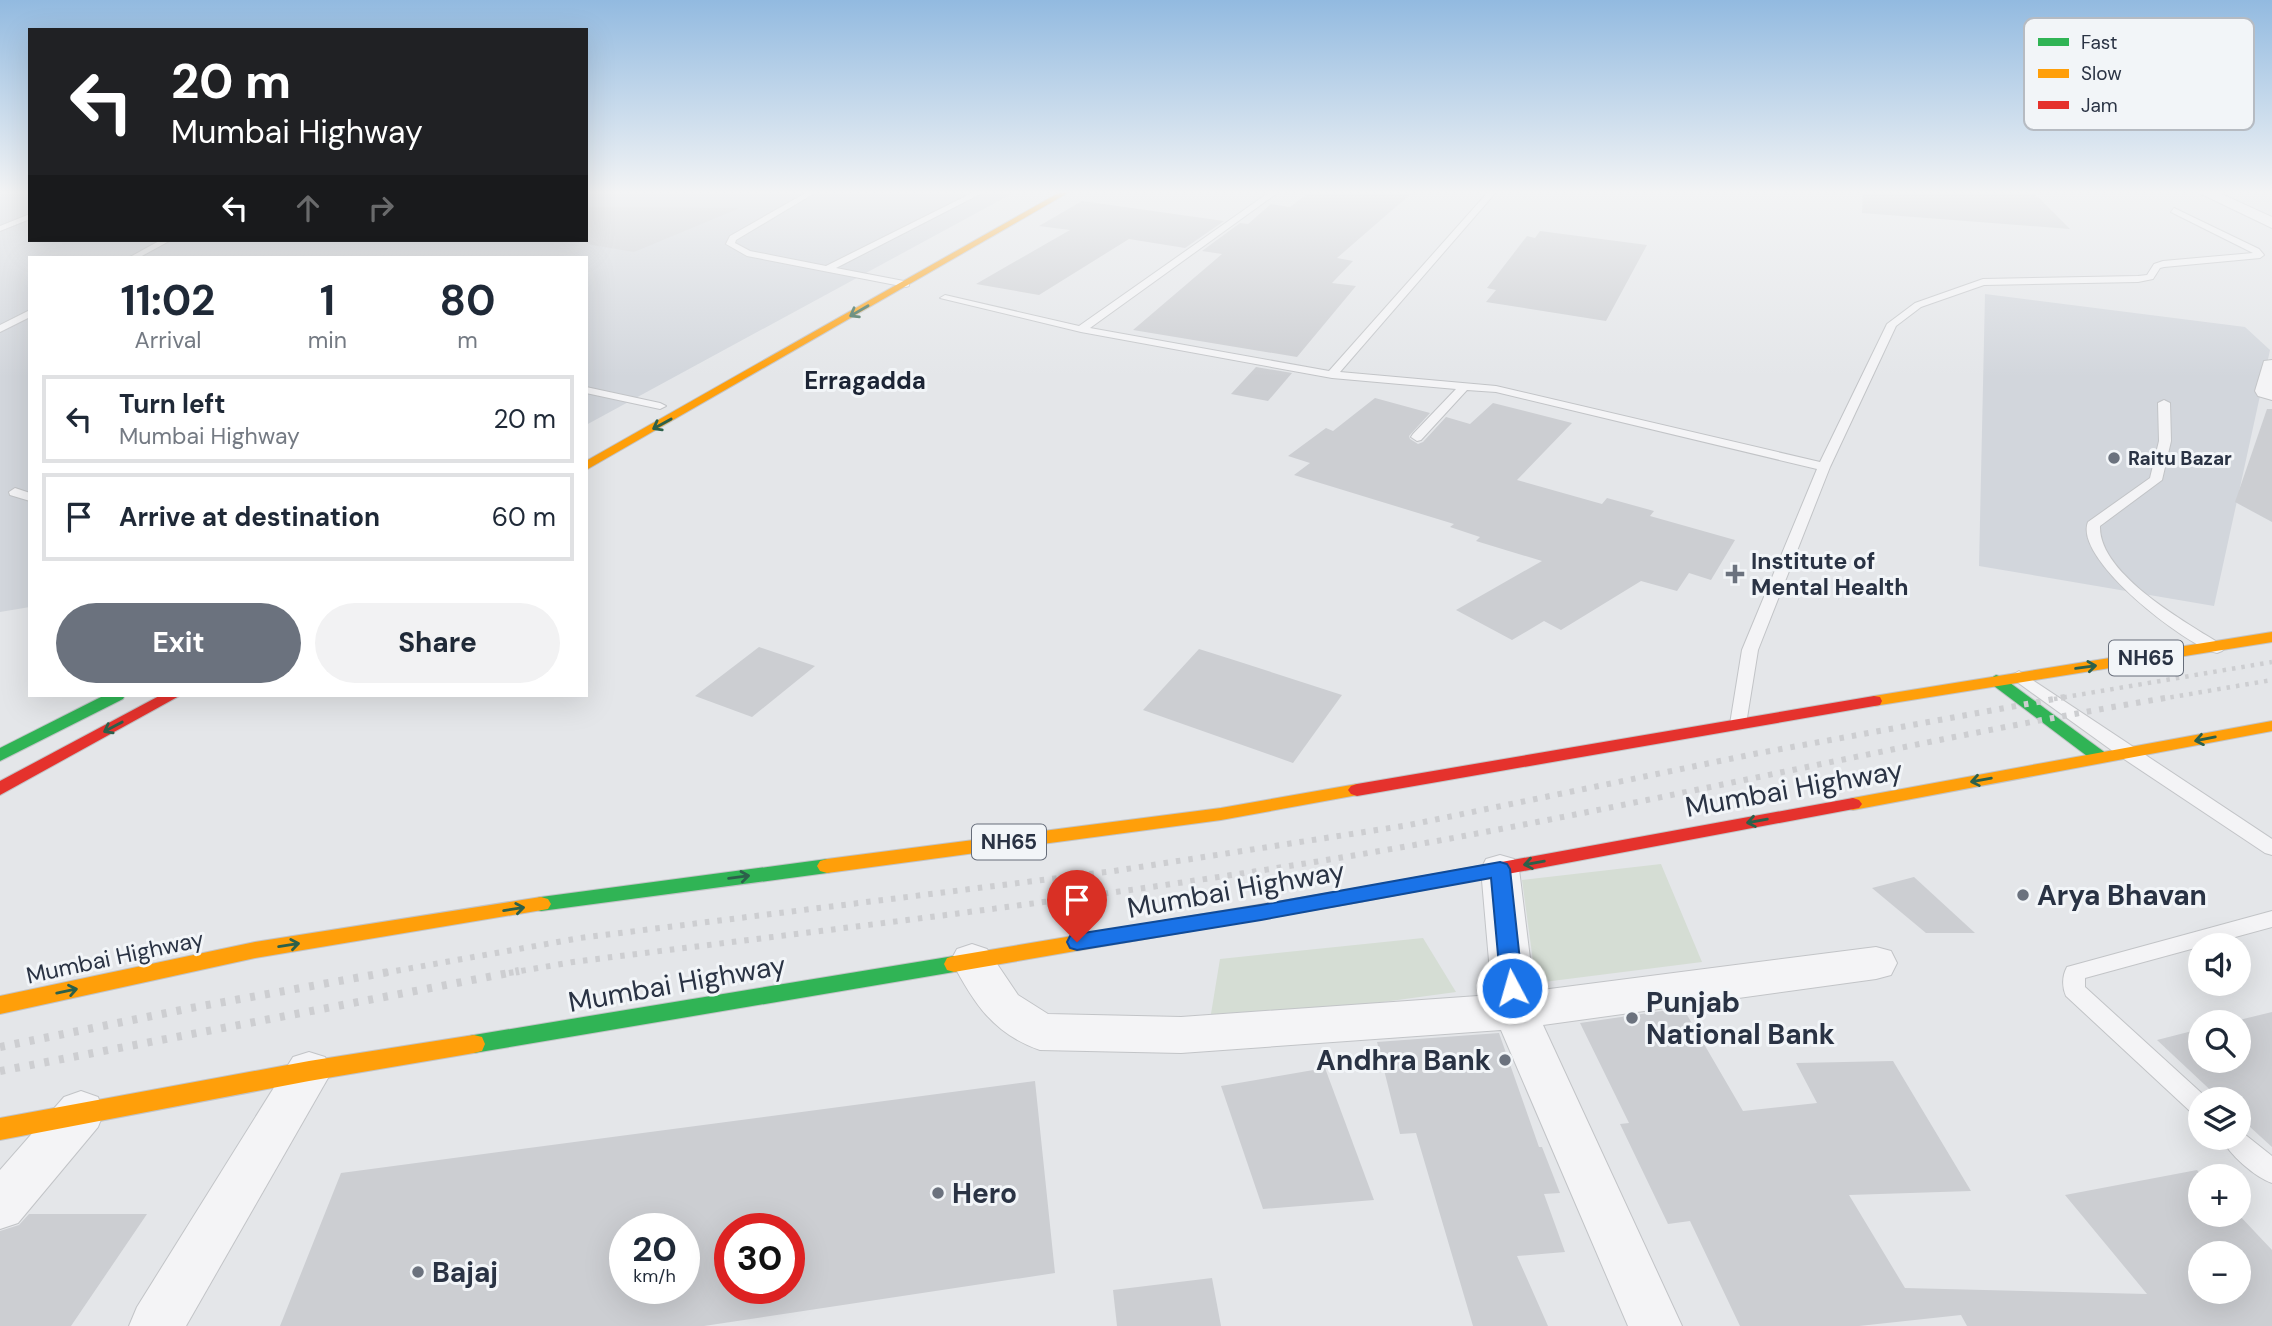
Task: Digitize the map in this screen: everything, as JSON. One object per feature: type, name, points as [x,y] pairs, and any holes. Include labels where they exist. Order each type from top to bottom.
[{"type":"main road","points":[[623,426],[934,253]]},
{"type":"main road","points":[[588,465],[960,253]]},
{"type":"main road","name":"Mumbai Highway","points":[[0,1005],[295,944],[580,898],[1221,814],[1996,680],[2217,648],[2272,637]]},
{"type":"main road","points":[[1996,680],[2101,758]]},
{"type":"main road","points":[[0,755],[113,697]]},
{"type":"main road","points":[[0,789],[169,697]]},
{"type":"main road","name":"Mumbai Highway","points":[[0,1129],[81,1111],[309,1071],[1261,913],[2272,726]]},
{"type":"street","points":[[2272,366],[2266,391],[2272,393]]},
{"type":"street","points":[[1500,869],[1515,1011],[1655,1326]]},
{"type":"street","points":[[972,960],[1003,1007],[1040,1032],[1181,1035],[1515,1011],[1876,963]]},
{"type":"street","points":[[156,1326],[309,1071]]},
{"type":"street","points":[[0,1206],[81,1111]]},
{"type":"lane","points":[[747,253],[906,284]]},
{"type":"lane","points":[[828,268],[858,253]]},
{"type":"lane","points":[[1081,329],[1189,253]]},
{"type":"lane","points":[[1332,375],[1439,253]]},
{"type":"lane","points":[[1738,724],[1750,650],[1824,467],[1892,324],[1918,305],[1983,282],[2138,279],[2150,277],[2157,266],[2163,264],[2259,256],[2257,253]]},
{"type":"lane","points":[[945,298],[1081,329],[1332,375],[1496,389],[1824,467]]},
{"type":"lane","points":[[0,329],[28,314]]},
{"type":"lane","points":[[0,323],[19,319]]},
{"type":"lane","points":[[1417,437],[1465,386]]},
{"type":"lane","points":[[588,390],[660,406]]},
{"type":"lane","points":[[2164,403],[2165,441],[2157,480],[2094,525],[2092,539],[2108,563],[2129,584],[2179,624],[2217,648]]},
{"type":"lane","points":[[15,492],[28,496]]},
{"type":"lane","points":[[2019,677],[2127,753],[2272,848]]},
{"type":"lane","points":[[2188,1095],[2074,990],[2074,973],[2272,919]]},
{"type":"lane","points":[[2247,1150],[2272,1172]]},
{"type":"shaded area","points":[[0,253],[903,253],[588,424],[588,256],[28,256],[28,607],[0,612]]},
{"type":"shaded area","name":"Raitu Bazar","points":[[1985,294],[2245,327],[2270,350],[2214,606],[1979,566]]},
{"type":"shaded area","points":[[1661,864],[1702,962],[1536,983],[1522,880]]},
{"type":"shaded area","points":[[1423,938],[1456,992],[1209,1026],[1220,959]]},
{"type":"building","points":[[1030,253],[1107,253],[1039,295],[976,284]]},
{"type":"building","points":[[1215,253],[1343,253],[1337,258],[1353,261],[1332,283],[1356,286],[1297,357],[1133,330],[1222,254]]},
{"type":"building","points":[[1514,253],[1643,253],[1606,321],[1486,302],[1496,290],[1487,288]]},
{"type":"building","points":[[1256,367],[1292,373],[1268,401],[1231,394]]},
{"type":"building","points":[[1375,398],[1430,413],[1409,436],[1418,444],[1446,417],[1470,424],[1493,403],[1572,423],[1517,480],[1602,504],[1607,498],[1654,511],[1650,516],[1735,540],[1711,580],[1689,573],[1677,591],[1641,581],[1561,630],[1544,621],[1512,640],[1456,610],[1542,561],[1476,541],[1480,537],[1450,527],[1454,524],[1294,475],[1310,463],[1288,456],[1326,428],[1333,431]]},
{"type":"building","points":[[2267,409],[2272,409],[2272,522],[2235,502]]},
{"type":"building","points":[[759,647],[815,666],[752,717],[695,696]]},
{"type":"building","points":[[1199,649],[1342,695],[1293,763],[1143,710]]},
{"type":"building","points":[[1914,877],[1975,933],[1926,933],[1872,888]]},
{"type":"building","points":[[1683,1008],[1743,1111],[1817,1103],[1796,1063],[1893,1061],[1971,1191],[1849,1195],[1905,1288],[2147,1294],[2065,1195],[2188,1172],[2188,1227],[2250,1227],[2272,1250],[2272,1326],[1967,1326],[1961,1315],[1859,1326],[1740,1326],[1690,1221],[1668,1224],[1620,1124],[1629,1123],[1580,1023]]},
{"type":"building","points":[[2272,1012],[2272,1147],[2251,1128],[2251,1087],[2207,1087],[2192,1073],[2251,1073],[2251,1017]]},
{"type":"building","points":[[2188,1032],[2188,1069],[2157,1040]]},
{"type":"building","points":[[1499,1033],[1539,1147],[1542,1147],[1560,1193],[1544,1194],[1565,1252],[1517,1256],[1548,1326],[1473,1326],[1416,1133],[1400,1134],[1377,1042]]},
{"type":"building","points":[[1325,1068],[1374,1200],[1263,1209],[1221,1086]]},
{"type":"building","points":[[1035,1081],[1055,1273],[704,1326],[280,1326],[341,1173]]},
{"type":"building","points":[[29,1214],[147,1214],[71,1326],[0,1326],[0,1231],[19,1225]]},
{"type":"building","points":[[1212,1278],[1221,1326],[1117,1326],[1113,1290]]},
{"type":"railway","points":[[2055,699],[2272,662]]},
{"type":"railway","points":[[2161,699],[2272,680]]},
{"type":"railway","points":[[2055,699],[2065,697]]},
{"type":"railway","points":[[509,973],[573,962],[1103,894],[1315,862],[1514,826],[1983,731],[2171,697]]},
{"type":"railway","points":[[384,973],[580,938],[1114,871],[1409,825],[1754,754],[2055,699]]},
{"type":"railway","points":[[0,1047],[191,1008],[394,971]]},
{"type":"railway","points":[[0,1071],[519,971]]},
{"type":"traffic: fast","points":[[1996,680],[2101,758]]},
{"type":"traffic: fast","points":[[0,755],[113,697]]},
{"type":"traffic: fast","points":[[541,904],[827,866]]},
{"type":"traffic: fast","points":[[474,1044],[954,964]]},
{"type":"traffic: slow","points":[[588,465],[959,253]]},
{"type":"traffic: slow","points":[[1874,701],[2272,637]]},
{"type":"traffic: slow","points":[[1853,804],[2272,726]]},
{"type":"traffic: slow","points":[[827,866],[1221,814],[1357,790]]},
{"type":"traffic: slow","points":[[954,964],[1359,895]]},
{"type":"traffic: slow","points":[[0,1005],[255,950],[541,904]]},
{"type":"traffic: slow","points":[[0,1129],[309,1071],[474,1044]]},
{"type":"traffic: jam","points":[[0,789],[169,697]]},
{"type":"traffic: jam","points":[[1357,790],[1874,701]]},
{"type":"traffic: jam","points":[[1359,895],[1853,804]]},
{"type":"place","name":"Raitu Bazar","points":[[2114,458]]},
{"type":"place","name":"Institute of Mental Health","points":[[1735,574]]},
{"type":"place","name":"Arya Bhavan","points":[[2023,895]]},
{"type":"place","name":"Punjab National Bank","points":[[1632,1018]]},
{"type":"place","name":"Andhra Bank","points":[[1505,1060]]},
{"type":"place","name":"Hero","points":[[938,1193]]},
{"type":"place","name":"Bajaj","points":[[418,1272]]},
{"type":"district","name":"Erragadda","points":[[865,381]]},
{"type":"route","points":[[1077,942],[1261,913],[1500,869],[1512,988]]}]
